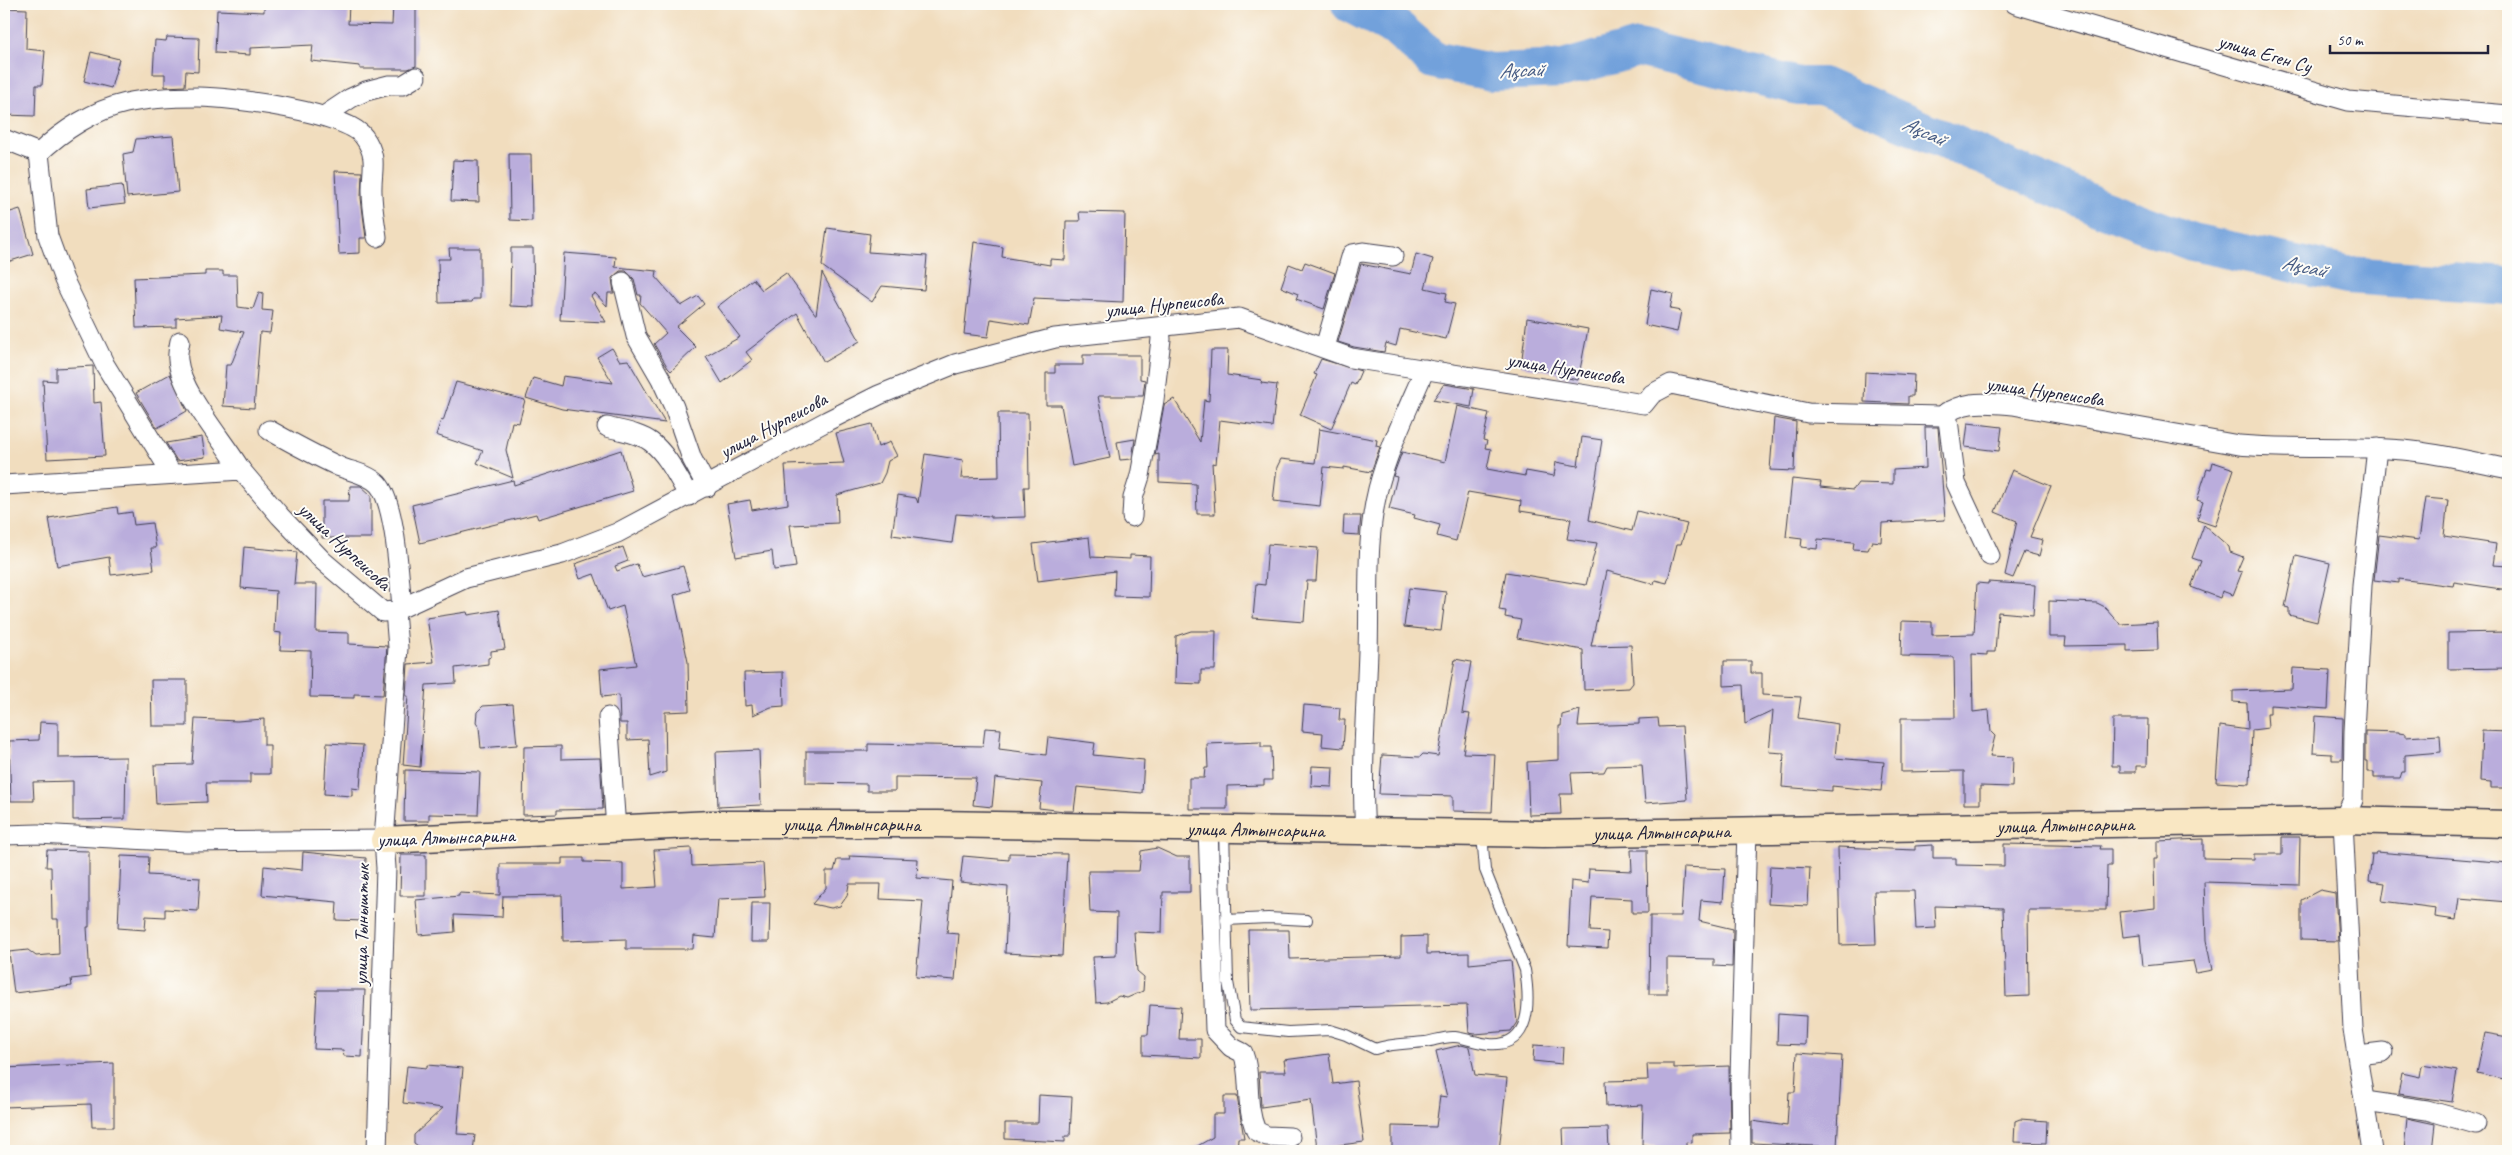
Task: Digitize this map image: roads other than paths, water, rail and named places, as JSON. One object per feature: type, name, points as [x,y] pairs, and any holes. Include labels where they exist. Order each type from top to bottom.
[{"type":"street","name":"улица Еген Су","points":[[2015,4],[2348,101],[2508,114]]},
{"type":"street","points":[[324,116],[359,94],[389,86],[403,85],[416,77]]},
{"type":"street","points":[[39,153],[56,137],[88,118],[126,103],[198,97],[223,98],[324,116],[350,126],[364,136],[371,150],[375,170],[372,190],[377,237]]},
{"type":"street","points":[[4,139],[39,153]]},
{"type":"street","points":[[39,153],[48,236],[64,280],[105,365],[172,474]]},
{"type":"street","points":[[1325,347],[1352,254],[1363,252],[1393,256]]},
{"type":"street","points":[[623,282],[636,336],[661,379],[674,407],[692,459],[707,487]]},
{"type":"street","name":"улица Нурпеисова","points":[[180,341],[178,360],[182,377],[193,397],[242,470],[280,516],[323,561],[383,612],[399,609],[466,578],[562,554],[617,534],[827,421],[879,395],[955,364],[1055,338],[1239,318],[1325,347],[1351,358],[1644,404],[1652,394],[1671,384],[1808,413],[1941,416],[1960,405],[1977,403],[2013,405],[2239,445],[2268,448],[2301,446],[2405,450],[2508,469]]},
{"type":"street","points":[[1132,517],[1133,498],[1140,476],[1154,400],[1161,339],[1160,328]]},
{"type":"street","points":[[1365,832],[1363,793],[1371,543],[1378,491],[1389,451],[1425,369]]},
{"type":"street","points":[[1947,412],[1956,482],[1990,556]]},
{"type":"street","points":[[607,427],[636,434],[651,442],[668,462],[689,496]]},
{"type":"street","name":"улица Тыныштык","points":[[269,430],[324,459],[368,476],[378,484],[388,507],[399,609],[398,648],[384,840],[386,868],[377,1151]]},
{"type":"street","points":[[2372,1151],[2353,1030],[2343,820],[2353,800],[2354,731],[2362,585],[2376,448]]},
{"type":"street","points":[[4,485],[242,470]]},
{"type":"street","points":[[608,716],[616,828]]},
{"type":"street","name":"улица Алтынсарина","points":[[4,835],[38,834],[186,842],[384,840],[710,824],[938,824],[1553,834],[1747,829],[2343,820],[2508,824]]},
{"type":"street","points":[[1216,829],[1215,1030],[1231,1047],[1243,1053],[1247,1063],[1248,1104],[1256,1131],[1268,1136],[1290,1137]]},
{"type":"street","points":[[1741,1151],[1740,1077],[1747,829]]},
{"type":"street","points":[[2358,1055],[2383,1052]]},
{"type":"street","points":[[2365,1101],[2427,1110],[2476,1124]]},
{"type":"lane","points":[[1216,829],[1226,920],[1228,982],[1234,1020],[1241,1027],[1288,1032],[1330,1030],[1346,1034],[1375,1049],[1389,1044],[1426,1042],[1453,1036],[1490,1044],[1509,1043],[1519,1036],[1525,1021],[1528,983],[1519,952],[1486,870],[1482,833]]},
{"type":"lane","points":[[1226,920],[1268,918],[1307,920]]},
{"type":"waterway","name":"Ақсай","points":[[1350,4],[1398,29],[1433,60],[1491,72],[1563,69],[1638,48],[1799,86],[1822,86],[2094,205],[2192,242],[2347,275],[2508,286]]}]
